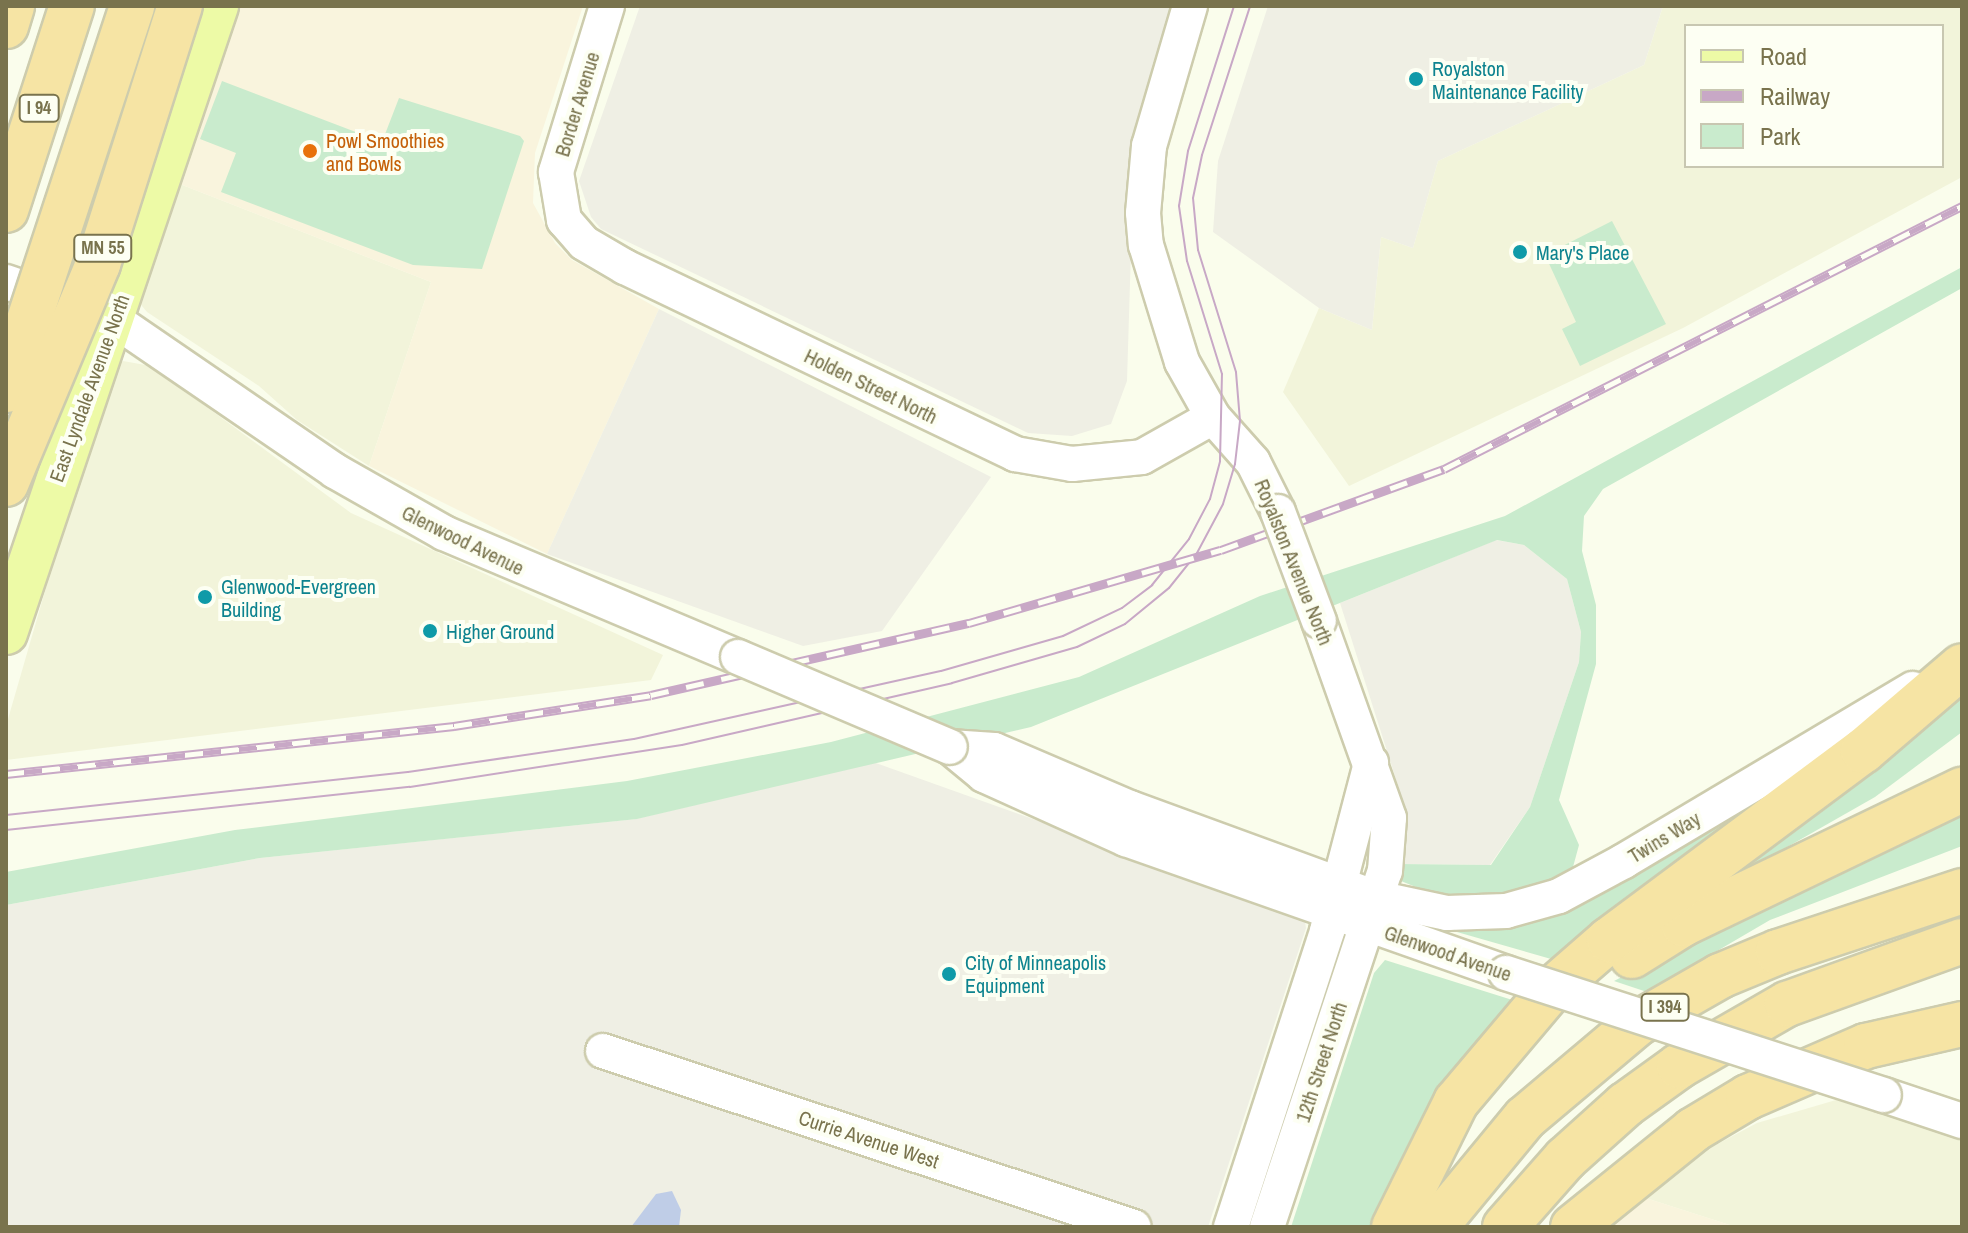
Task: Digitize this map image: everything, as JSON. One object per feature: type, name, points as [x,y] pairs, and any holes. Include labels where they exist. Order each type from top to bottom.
[{"type":"highway","points":[[6,26],[12,6]]},
{"type":"highway","name":"I 94","points":[[6,210],[72,6]]},
{"type":"highway","points":[[6,390],[132,6]]},
{"type":"highway","name":"MN 55","points":[[6,484],[98,264],[180,6]]},
{"type":"highway","points":[[1394,1227],[1456,1102],[1548,993],[1609,940],[1863,751],[1962,666]]},
{"type":"highway","points":[[1401,1227],[1442,1160],[1549,1023],[1610,971],[1683,924],[1962,790]]},
{"type":"highway","points":[[1720,976],[1820,922],[1962,869]]},
{"type":"highway","name":"I 394","points":[[1435,1227],[1490,1155],[1561,1083],[1638,1023],[1720,976],[1826,935],[1962,891]]},
{"type":"highway","points":[[1505,1227],[1565,1159],[1625,1105],[1748,1023],[1803,997],[1962,941]]},
{"type":"highway","points":[[1573,1227],[1693,1130],[1748,1097],[1833,1058],[1922,1030],[1962,1024]]},
{"type":"highway","points":[[1693,1130],[1762,1101],[1864,1070],[1962,1055]]},
{"type":"main road","name":"East Lyndale Avenue North","points":[[6,633],[217,6]]},
{"type":"street","name":"Border Avenue","points":[[558,204],[560,152],[607,6]]},
{"type":"street","name":"Royalston Avenue North","points":[[1190,6],[1149,146],[1143,213],[1169,332],[1213,417],[1253,462],[1278,512],[1389,818],[1385,871],[1371,912]]},
{"type":"street","name":"Holden Street North","points":[[558,204],[564,220],[584,243],[625,267],[1015,454],[1072,464],[1142,457],[1213,417]]},
{"type":"street","name":"Glenwood Avenue","points":[[6,282],[113,319],[314,457],[407,513],[527,572],[950,747],[984,775],[1126,839],[1335,899]]},
{"type":"street","name":"Twins Way","points":[[1335,899],[1371,912],[1447,913],[1506,911],[1559,896],[1962,660]]},
{"type":"street","points":[[1335,899],[1371,763]]},
{"type":"street","name":"12th Street North","points":[[1231,1227],[1335,899]]},
{"type":"street","name":"Glenwood Avenue","points":[[1371,912],[1506,973],[1962,1121]]},
{"type":"street","name":"12th Street North","points":[[1267,1227],[1371,912]]},
{"type":"street","name":"Currie Avenue West","points":[[603,1051],[1134,1227]]},
{"type":"shaded area","points":[[230,6],[583,6],[535,153],[533,203],[555,243],[572,260],[659,309],[547,554],[369,466],[431,282],[172,181]]},
{"type":"shaded area","points":[[640,6],[1176,6],[1134,153],[1127,381],[1111,424],[1072,436],[1028,433],[601,229],[591,217],[579,181]]},
{"type":"shaded area","points":[[1268,6],[1663,6],[1644,65],[1438,161],[1413,248],[1381,237],[1372,330],[1319,308],[1213,232],[1218,161]]},
{"type":"shaded area","points":[[1663,6],[1962,6],[1962,177],[1683,328],[1349,486],[1283,392],[1319,308],[1372,330],[1381,237],[1413,248],[1438,161],[1644,65]]},
{"type":"shaded area","points":[[172,181],[431,282],[369,466],[297,420],[259,386],[147,312],[137,300]]},
{"type":"shaded area","points":[[659,309],[991,477],[882,631],[803,646],[547,554]]},
{"type":"shaded area","points":[[123,361],[151,366],[351,513],[663,655],[651,680],[6,760],[6,726],[108,373]]},
{"type":"shaded area","points":[[1496,540],[1524,545],[1567,579],[1581,632],[1579,662],[1530,807],[1490,865],[1398,864],[1400,792],[1340,603]]},
{"type":"shaded area","points":[[873,762],[1304,916],[1306,928],[1208,1227],[6,1227],[6,905],[260,858],[636,819]]},
{"type":"shaded area","points":[[1836,1100],[1962,1137],[1962,1227],[1736,1227],[1627,1192],[1757,1123]]},
{"type":"shaded area","points":[[1627,1192],[1736,1227],[1595,1227]]},
{"type":"green space","points":[[222,81],[382,142],[399,98],[520,136],[524,141],[482,269],[413,265],[221,192],[236,153],[200,139]]},
{"type":"green space","points":[[1612,221],[1666,324],[1580,366],[1562,329],[1576,322],[1545,255]]},
{"type":"green space","points":[[1962,267],[1962,288],[1603,489],[1584,516],[1582,551],[1596,605],[1596,664],[1559,800],[1579,845],[1573,867],[1543,885],[1498,897],[1448,900],[1401,881],[1398,864],[1491,865],[1530,807],[1579,662],[1581,632],[1567,579],[1524,545],[1497,540],[1031,727],[637,819],[260,858],[6,905],[6,872],[235,830],[627,781],[831,742],[1079,677],[1260,596],[1505,516]]},
{"type":"green space","points":[[1962,697],[1962,732],[1875,797],[1712,890],[1710,883]]},
{"type":"green space","points":[[1836,745],[1565,963],[1450,930],[1508,924]]},
{"type":"green space","points":[[1962,802],[1962,846],[1770,920],[1647,992],[1614,981]]},
{"type":"green space","points":[[1385,960],[1522,1003],[1377,1227],[1291,1227],[1374,973]]},
{"type":"water","points":[[672,1191],[681,1210],[679,1227],[631,1227],[656,1194]]},
{"type":"tram line","points":[[6,815],[408,772],[634,739],[941,671],[1063,636],[1122,608],[1152,585],[1189,539],[1210,499],[1220,461],[1222,374],[1187,261],[1179,206],[1188,151],[1234,6]]},
{"type":"tram line","points":[[6,830],[410,787],[682,745],[952,683],[1077,647],[1125,624],[1169,588],[1197,553],[1223,504],[1235,464],[1240,421],[1236,372],[1198,250],[1193,198],[1202,155],[1250,6]]},
{"type":"railway","points":[[6,774],[454,726],[651,695],[969,623],[1221,550],[1444,469],[1962,206]]},
{"type":"place","name":"Royalston Maintenance Facility","points":[[1416,79]]},
{"type":"place","name":"Powl Smoothies and Bowls","points":[[310,151]]},
{"type":"place","name":"Mary's Place","points":[[1520,252]]},
{"type":"place","name":"Glenwood-Evergreen Building","points":[[205,597]]},
{"type":"place","name":"Higher Ground","points":[[430,631]]},
{"type":"place","name":"City of Minneapolis Equipment","points":[[949,974]]}]
